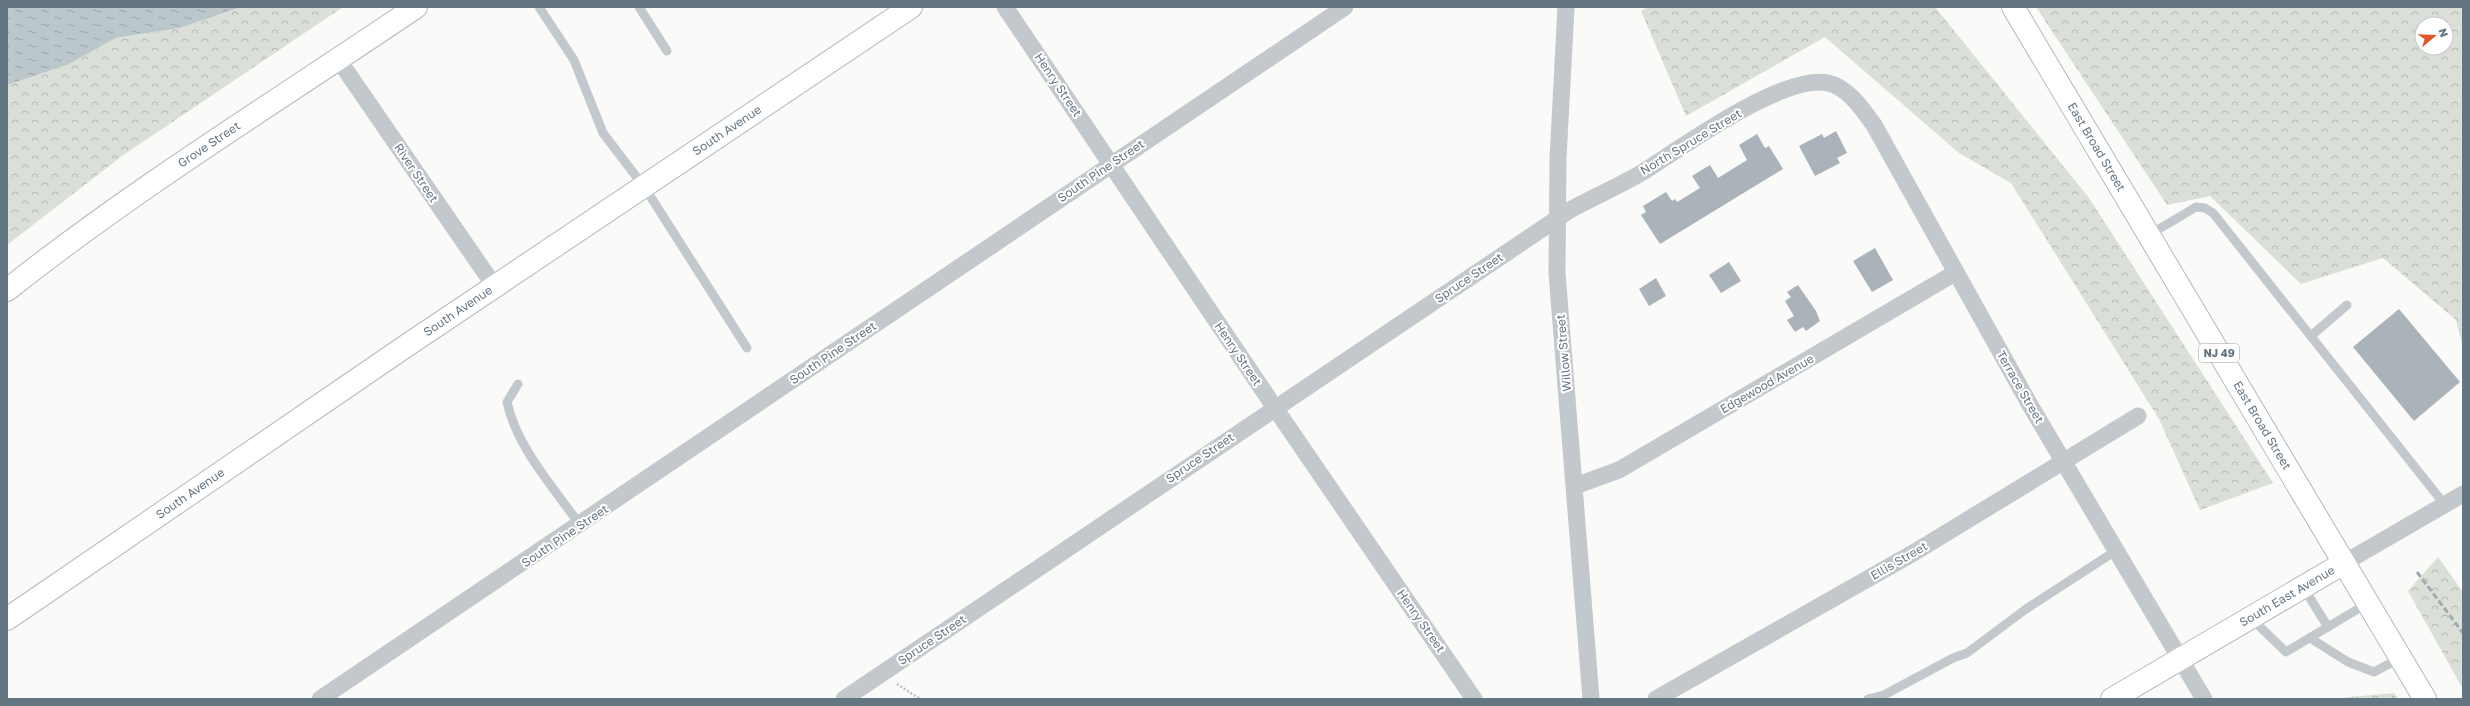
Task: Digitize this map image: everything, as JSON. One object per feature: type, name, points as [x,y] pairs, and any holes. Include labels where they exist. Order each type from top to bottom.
[{"type":"main road","name":"Grove Street","points":[[7,290],[97,223],[416,7]]},
{"type":"main road","name":"South Avenue","points":[[7,619],[495,287],[645,188],[911,7]]},
{"type":"main road","name":"East Broad Street","points":[[2013,7],[2425,699]]},
{"type":"main road","name":"South East Avenue","points":[[2112,699],[2344,562]]},
{"type":"street","name":"Henry Street","points":[[1005,7],[1275,408],[1474,699]]},
{"type":"street","name":"South Pine Street","points":[[320,699],[580,525],[1345,7]]},
{"type":"street","name":"Willow Street","points":[[1566,7],[1558,159],[1557,273],[1591,699]]},
{"type":"street","name":"River Street","points":[[338,59],[495,287]]},
{"type":"street","name":"North Spruce Street","points":[[1558,219],[1641,172],[1712,127],[1751,106],[1800,84],[1815,82],[1829,83]]},
{"type":"street","name":"Terrace Street","points":[[1829,83],[1852,98],[1874,125],[1955,273],[2063,461],[2204,699]]},
{"type":"street","name":"Spruce Street","points":[[844,699],[1558,219]]},
{"type":"street","name":"Edgewood Avenue","points":[[1575,486],[1619,470],[1955,273]]},
{"type":"street","name":"Ellis Street","points":[[1656,699],[1915,552],[2138,416]]},
{"type":"street","name":"South East Avenue","points":[[2344,562],[2463,494]]},
{"type":"lane","points":[[539,7],[574,60],[603,133],[645,188],[747,348]]},
{"type":"lane","points":[[639,7],[667,51]]},
{"type":"lane","points":[[2149,235],[2191,210],[2200,207],[2209,210],[2445,505]]},
{"type":"lane","points":[[2311,336],[2348,305]]},
{"type":"lane","points":[[518,384],[506,402],[509,413],[527,449],[580,525]]},
{"type":"lane","points":[[1868,699],[1884,695],[1953,658],[1967,653],[2026,609],[2117,550]]},
{"type":"lane","points":[[2303,587],[2328,627]]},
{"type":"lane","points":[[2250,618],[2286,652],[2369,603]]},
{"type":"lane","points":[[2310,638],[2348,662],[2374,672],[2401,658]]},
{"type":"path","points":[[881,674],[920,699]]},
{"type":"green space","points":[[241,7],[343,7],[122,156],[7,245],[7,85],[67,65],[116,38],[180,28]]},
{"type":"green space","points":[[1649,7],[1935,7],[2089,198],[2273,483],[2200,510],[2159,419],[2011,183],[1959,153],[1825,37],[1686,116],[1641,11]]},
{"type":"green space","points":[[2036,7],[2463,7],[2463,348],[2456,320],[2383,258],[2301,284],[2210,196],[2167,205]]},
{"type":"green space","points":[[2438,557],[2463,592],[2463,689],[2408,591]]},
{"type":"green space","points":[[2394,693],[2398,699],[2329,699]]},
{"type":"water","points":[[7,7],[241,7],[180,28],[116,38],[67,65],[7,85]]},
{"type":"building","points":[[1836,131],[1847,153],[1837,158],[1840,163],[1815,176],[1799,146],[1822,134],[1824,138]]},
{"type":"building","points":[[1757,134],[1765,148],[1769,146],[1783,169],[1660,244],[1641,215],[1646,212],[1643,206],[1666,192],[1672,201],[1675,199],[1677,202],[1700,188],[1692,176],[1710,165],[1718,178],[1747,160],[1739,145]]},
{"type":"building","points":[[1875,248],[1893,280],[1872,292],[1853,261]]},
{"type":"building","points":[[1729,262],[1741,281],[1721,293],[1709,275]]},
{"type":"building","points":[[1656,278],[1666,296],[1649,306],[1639,289]]},
{"type":"building","points":[[1798,285],[1816,311],[1820,321],[1806,331],[1803,327],[1795,332],[1787,320],[1794,316],[1785,301],[1791,297],[1787,292]]},
{"type":"building","points":[[2399,309],[2460,382],[2414,421],[2353,347]]},
{"type":"railway","points":[[2417,572],[2463,633]]}]
